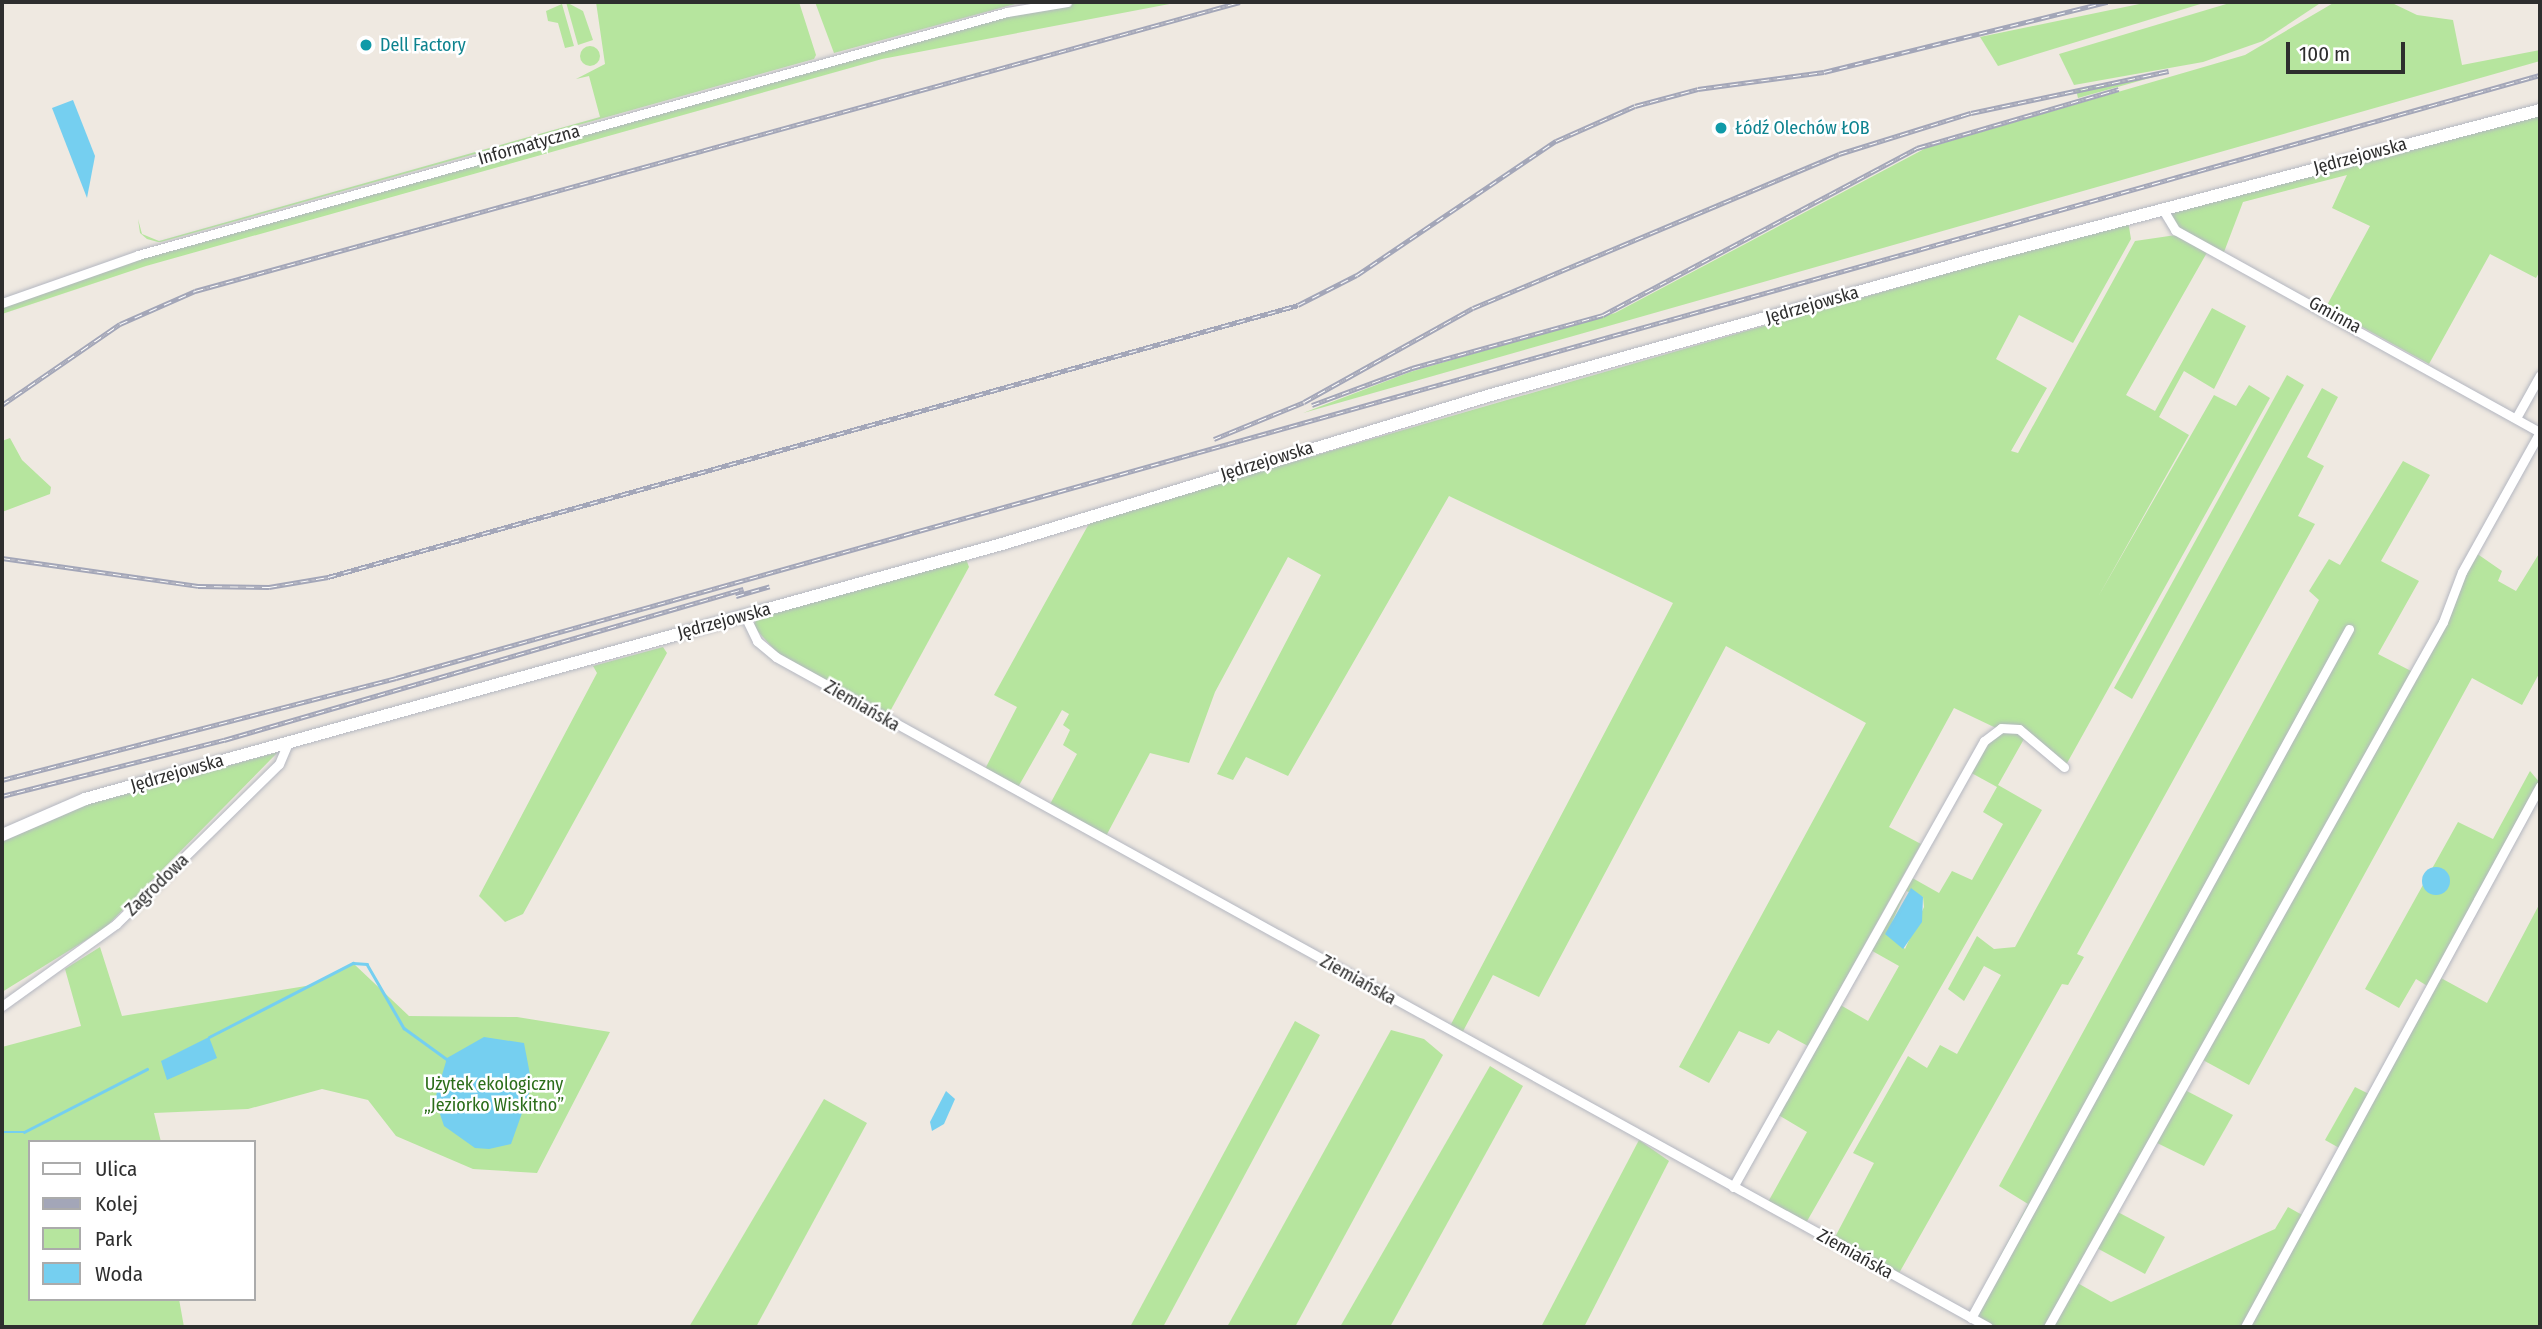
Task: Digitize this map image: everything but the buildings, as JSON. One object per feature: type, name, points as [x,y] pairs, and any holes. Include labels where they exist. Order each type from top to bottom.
[{"type":"street","name":"Informatyczna","points":[[2,303],[138,255],[1067,2]]},
{"type":"street","name":"Jędrzejowska","points":[[2,835],[85,799],[746,615],[1505,392],[2162,208],[2540,110]]},
{"type":"street","name":"Gminna","points":[[2162,208],[2175,230],[2540,432]]},
{"type":"street","points":[[2516,418],[2540,374]]},
{"type":"street","points":[[2048,1327],[2432,642],[2540,432]]},
{"type":"street","name":"Ziemiańska","points":[[746,615],[771,654],[1988,1327]]},
{"type":"street","points":[[1971,1318],[2349,629]]},
{"type":"street","points":[[1734,1187],[1984,741],[2001,728],[2018,729],[2064,767]]},
{"type":"street","name":"Zagrodowa","points":[[2,1006],[116,924],[279,764],[289,741]]},
{"type":"street","points":[[2245,1327],[2540,786]]},
{"type":"green space","points":[[566,2],[583,11],[593,40],[578,45]]},
{"type":"green space","points":[[596,2],[799,2],[816,55],[814,59],[161,242],[147,239],[140,233],[138,219],[142,234],[159,241],[600,117],[589,76],[576,79],[605,64]]},
{"type":"green space","points":[[815,2],[1023,2],[834,53]]},
{"type":"green space","points":[[1080,2],[1180,2],[882,59],[146,266],[2,314],[2,307],[133,261],[1001,18]]},
{"type":"green space","points":[[2149,2],[2207,2],[1998,66],[1980,37]]},
{"type":"green space","points":[[2233,2],[2322,2],[2263,41],[2203,62],[2074,85],[2059,54]]},
{"type":"green space","points":[[2335,2],[2390,2],[2417,15],[2453,20],[2462,65],[2540,50],[2540,61],[1303,413],[1410,372],[1615,313],[1926,148],[2245,55]]},
{"type":"green space","points":[[562,4],[574,46],[565,48],[558,23],[548,21],[546,11]]},
{"type":"green space","points":[[586,46],[594,46],[600,56],[594,66],[586,66],[580,60],[580,52]]},
{"type":"green space","points":[[2157,76],[2078,98],[2076,90]]},
{"type":"green space","points":[[2540,114],[2540,271],[2536,278],[2490,254],[2429,364],[2326,307],[2370,226],[2332,208],[2347,175],[2243,202],[2224,252],[2176,228],[2167,212]]},
{"type":"green space","points":[[2128,221],[2131,239],[2073,343],[2019,315],[1996,359],[2047,388],[2011,451],[2018,453],[2135,241],[2176,235],[2209,249],[2126,395],[2155,411],[2212,308],[2246,326],[2214,389],[2184,371],[2159,417],[2189,435],[2098,597],[2214,395],[2236,406],[2249,385],[2270,398],[2066,765],[2028,733],[1996,728],[1954,708],[1889,827],[1921,844],[1808,1046],[1778,1030],[1769,1044],[1739,1031],[1709,1083],[1679,1067],[1866,723],[1726,646],[1539,997],[1493,975],[1461,1035],[1449,1028],[1673,603],[1449,496],[1288,776],[1246,757],[1233,780],[1217,774],[1321,575],[1288,557],[1215,692],[1189,763],[1150,753],[1105,838],[1049,806],[1077,754],[1063,745],[1070,730],[1063,725],[1069,714],[1062,710],[1017,789],[984,771],[1017,707],[994,695],[1091,520]]},
{"type":"green space","points":[[2287,375],[2304,385],[2132,699],[2114,688]]},
{"type":"green space","points":[[2322,388],[2338,397],[2307,457],[2324,466],[2298,516],[2315,524],[2077,954],[2084,957],[2068,985],[2062,984],[1898,1275],[1834,1239],[1874,1163],[1853,1153],[1908,1056],[1927,1068],[1940,1045],[1957,1054],[2001,975],[1984,966],[1964,1001],[1948,989],[1977,936],[1994,949],[2015,947]]},
{"type":"green space","points":[[10,438],[22,460],[51,487],[50,494],[2,512],[2,441]]},
{"type":"green space","points":[[2403,461],[2430,475],[2381,561],[2419,581],[2378,654],[2413,672],[2045,1327],[1994,1327],[1969,1315],[2028,1204],[1999,1186],[2319,600],[2309,591],[2329,559],[2340,565]]},
{"type":"green space","points":[[2540,552],[2540,672],[2522,705],[2472,678],[2249,1085],[2201,1059],[2476,553],[2502,571],[2498,581],[2516,591]]},
{"type":"green space","points":[[966,559],[969,567],[887,717],[782,658],[753,626],[757,618]]},
{"type":"green space","points":[[663,647],[667,653],[523,914],[505,922],[479,896],[597,673],[593,666]]},
{"type":"green space","points":[[2015,729],[2024,739],[1998,785],[2042,810],[1806,1223],[1768,1202],[1807,1132],[1775,1113],[1837,1003],[1868,1021],[1899,966],[1867,948],[1907,875],[1939,893],[1952,871],[1972,880],[2003,824],[1983,812],[1997,787],[1966,770],[1993,734]],"holes":[[[1906,891],[1923,897],[1924,907],[1905,949],[1888,931]]]},
{"type":"green space","points":[[278,752],[104,929],[2,992],[2,842],[79,807]]},
{"type":"green space","points":[[2530,771],[2540,783],[2429,987],[2416,979],[2399,1008],[2365,989],[2458,822],[2493,839]]},
{"type":"green space","points":[[2540,903],[2540,1327],[2050,1327],[2074,1281],[2111,1302],[2275,1229],[2288,1207],[2304,1216],[2439,977],[2487,1003]]},
{"type":"green space","name":"Użytek ekologiczny „Jeziorko Wiskitno”","points":[[100,947],[122,1016],[312,985],[354,964],[409,1016],[517,1017],[610,1032],[537,1173],[473,1169],[396,1136],[368,1100],[322,1089],[248,1109],[154,1113],[161,1140],[28,1140],[28,1301],[179,1301],[184,1327],[2,1327],[2,1047],[81,1026],[65,969]]},
{"type":"green space","points":[[1295,1021],[1320,1035],[1163,1327],[1130,1327]]},
{"type":"green space","points":[[1391,1030],[1424,1039],[1443,1055],[1295,1327],[1227,1327]]},
{"type":"green space","points":[[1490,1066],[1523,1086],[1390,1327],[1340,1327]]},
{"type":"green space","points":[[2355,1087],[2371,1095],[2341,1149],[2325,1140]]},
{"type":"green space","points":[[2183,1089],[2233,1115],[2204,1166],[2153,1141]]},
{"type":"green space","points":[[824,1099],[867,1123],[756,1327],[689,1327]]},
{"type":"green space","points":[[1639,1140],[1669,1161],[1584,1327],[1541,1327]]},
{"type":"green space","points":[[2114,1210],[2165,1237],[2145,1274],[2093,1246]]},
{"type":"water","points":[[73,100],[95,156],[87,198],[52,108]]},
{"type":"water","points":[[2436,867],[2446,871],[2450,881],[2446,891],[2436,895],[2426,891],[2422,881],[2426,871]]},
{"type":"water","points":[[1911,888],[1923,897],[1922,922],[1903,949],[1885,934]]},
{"type":"water","points":[[209,1037],[217,1058],[167,1080],[161,1061]]},
{"type":"water","points":[[484,1037],[524,1043],[532,1085],[511,1144],[489,1149],[475,1148],[444,1126],[435,1099],[447,1058]]},
{"type":"water","points":[[946,1091],[955,1099],[944,1124],[932,1131],[930,1122]]},
{"type":"waterway","points":[[209,1037],[353,963],[367,964],[404,1028],[448,1060]]},
{"type":"waterway","points":[[2,1132],[24,1132],[147,1069]]},
{"type":"railway","points":[[2,405],[120,324],[195,291],[1240,2]]},
{"type":"railway","points":[[2,558],[198,586],[269,587],[328,577],[1298,305],[1357,275],[1556,141],[1635,106],[1698,89],[1824,72],[2107,2]]},
{"type":"railway","points":[[1214,439],[1304,402],[1473,308],[1839,154],[1971,113],[2169,71]]},
{"type":"railway","points":[[2,780],[396,678],[2540,75]]},
{"type":"railway","points":[[1312,405],[1412,368],[1603,315],[1917,148],[2119,89]]},
{"type":"railway","points":[[736,596],[770,586]]},
{"type":"railway","points":[[2,796],[224,740],[743,589]]},
{"type":"place","name":"Dell Factory","points":[[366,45]]},
{"type":"place","name":"Łódź Olechów ŁOB","points":[[1721,128]]}]
